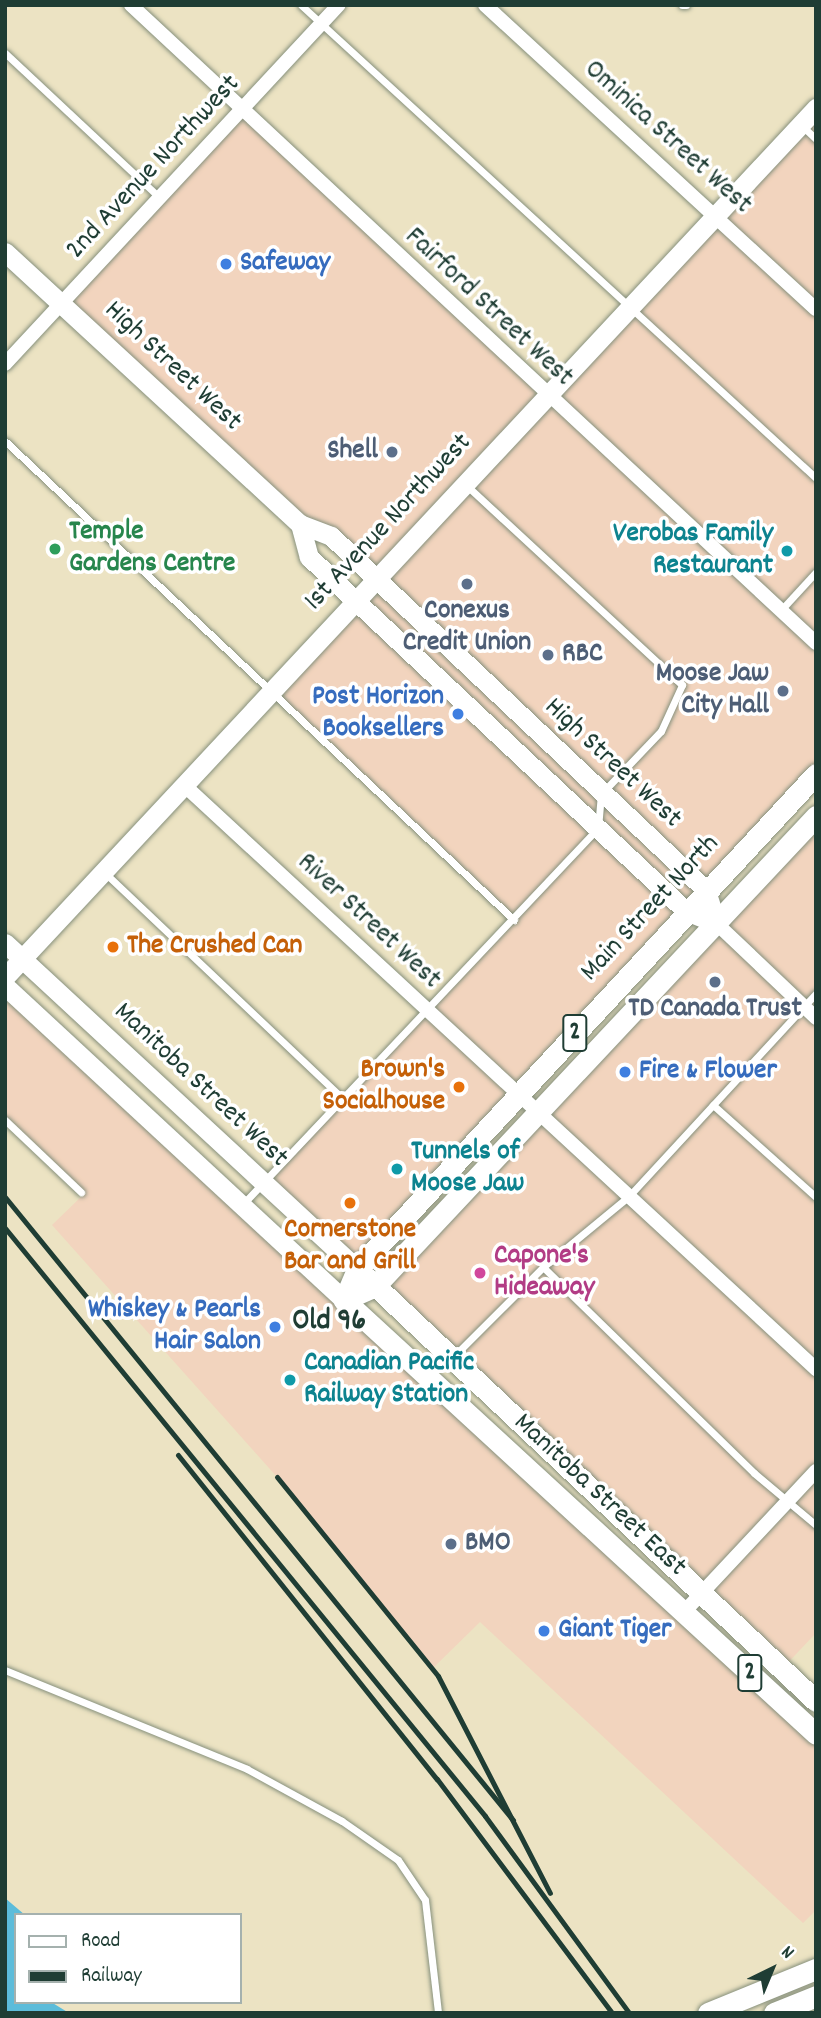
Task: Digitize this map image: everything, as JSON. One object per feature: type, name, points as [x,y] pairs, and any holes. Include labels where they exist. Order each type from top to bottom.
[{"type":"main road","name":"1st Avenue Northwest","points":[[5,977],[464,482],[816,108]]},
{"type":"main road","name":"High Street West","points":[[5,252],[300,524],[331,536],[706,890]]},
{"type":"main road","name":"High Street West","points":[[300,524],[309,557],[686,911],[716,923]]},
{"type":"main road","name":"Main Street North","points":[[344,1300],[357,1269],[686,911],[816,774]]},
{"type":"main road","name":"Main Street North","points":[[344,1300],[375,1286],[540,1114],[816,816]]},
{"type":"main road","points":[[706,890],[716,923]]},
{"type":"main road","name":"Manitoba Street West","points":[[5,943],[262,1184],[357,1269]]},
{"type":"main road","points":[[5,986],[344,1300]]},
{"type":"main road","name":"Manitoba Street East","points":[[357,1269],[816,1700]]},
{"type":"main road","name":"Manitoba Street East","points":[[344,1300],[816,1734]]},
{"type":"main road","points":[[708,2013],[816,1969]]},
{"type":"main road","points":[[774,2013],[816,1996]]},
{"type":"street","name":"Fairford Street West","points":[[131,5],[547,396],[816,643]]},
{"type":"street","name":"2nd Avenue Northwest","points":[[5,364],[339,5]]},
{"type":"street","name":"Ominica Street West","points":[[485,5],[816,309]]},
{"type":"street","name":"River Street West","points":[[184,785],[816,1369]]},
{"type":"street","points":[[716,923],[816,1018]]},
{"type":"street","points":[[684,1612],[816,1471]]},
{"type":"lane","points":[[301,5],[816,478]]},
{"type":"lane","points":[[5,53],[160,197]]},
{"type":"lane","points":[[800,124],[816,139]]},
{"type":"lane","points":[[5,441],[514,920]]},
{"type":"lane","points":[[241,1206],[514,920],[598,828],[601,793],[661,731],[681,685],[464,482]]},
{"type":"lane","points":[[780,611],[816,572]]},
{"type":"lane","points":[[103,872],[344,1099]]},
{"type":"lane","points":[[453,1357],[543,1267],[629,1196],[816,993]]},
{"type":"lane","points":[[713,1105],[816,1197]]},
{"type":"lane","points":[[5,1120],[81,1192]]},
{"type":"lane","points":[[543,1267],[816,1525]]},
{"type":"lane","points":[[5,1670],[247,1769],[342,1821],[398,1860],[425,1900],[438,2013]]},
{"type":"shaded area","points":[[816,108],[816,774],[357,1269],[262,1184],[514,920],[271,692],[376,580],[300,524],[62,303],[242,109],[547,396]]},
{"type":"shaded area","points":[[816,816],[816,1633],[782,1669],[375,1286]]},
{"type":"shaded area","points":[[5,986],[816,1734],[816,1910],[803,1923],[480,1622],[432,1669],[277,1477],[52,1225],[83,1195],[5,1120]]},
{"type":"water","points":[[5,1898],[23,1913],[14,1913],[14,2004],[54,2004],[69,2013],[5,2013]]},
{"type":"railway","points":[[5,1197],[513,1820]]},
{"type":"railway","points":[[5,1228],[485,1816],[629,2013]]},
{"type":"railway","points":[[178,1455],[437,1779],[612,2013]]},
{"type":"railway","points":[[277,1477],[438,1676],[550,1893]]},
{"type":"place","name":"Safeway","points":[[226,264]]},
{"type":"place","name":"Shell","points":[[392,452]]},
{"type":"place","name":"Temple Gardens Centre","points":[[55,549]]},
{"type":"place","name":"Verobas Family Restaurant","points":[[787,551]]},
{"type":"place","name":"Conexus Credit Union","points":[[467,584]]},
{"type":"place","name":"RBC","points":[[548,655]]},
{"type":"place","name":"Moose Jaw City Hall","points":[[783,691]]},
{"type":"place","name":"Post Horizon Booksellers","points":[[458,714]]},
{"type":"place","name":"The Crushed Can","points":[[113,947]]},
{"type":"place","name":"TD Canada Trust","points":[[715,982]]},
{"type":"place","name":"Fire & Flower","points":[[625,1072]]},
{"type":"place","name":"Brown's Socialhouse","points":[[459,1087]]},
{"type":"place","name":"Tunnels of Moose Jaw","points":[[397,1169]]},
{"type":"place","name":"Cornerstone Bar and Grill","points":[[350,1203]]},
{"type":"place","name":"Capone's Hideaway","points":[[480,1273]]},
{"type":"place","name":"Whiskey & Pearls Hair Salon","points":[[275,1327]]},
{"type":"place","name":"Canadian Pacific Railway Station","points":[[290,1380]]},
{"type":"place","name":"BMO","points":[[451,1544]]},
{"type":"place","name":"Giant Tiger","points":[[544,1631]]},
{"type":"district","name":"Old 96","points":[[329,1323]]}]
